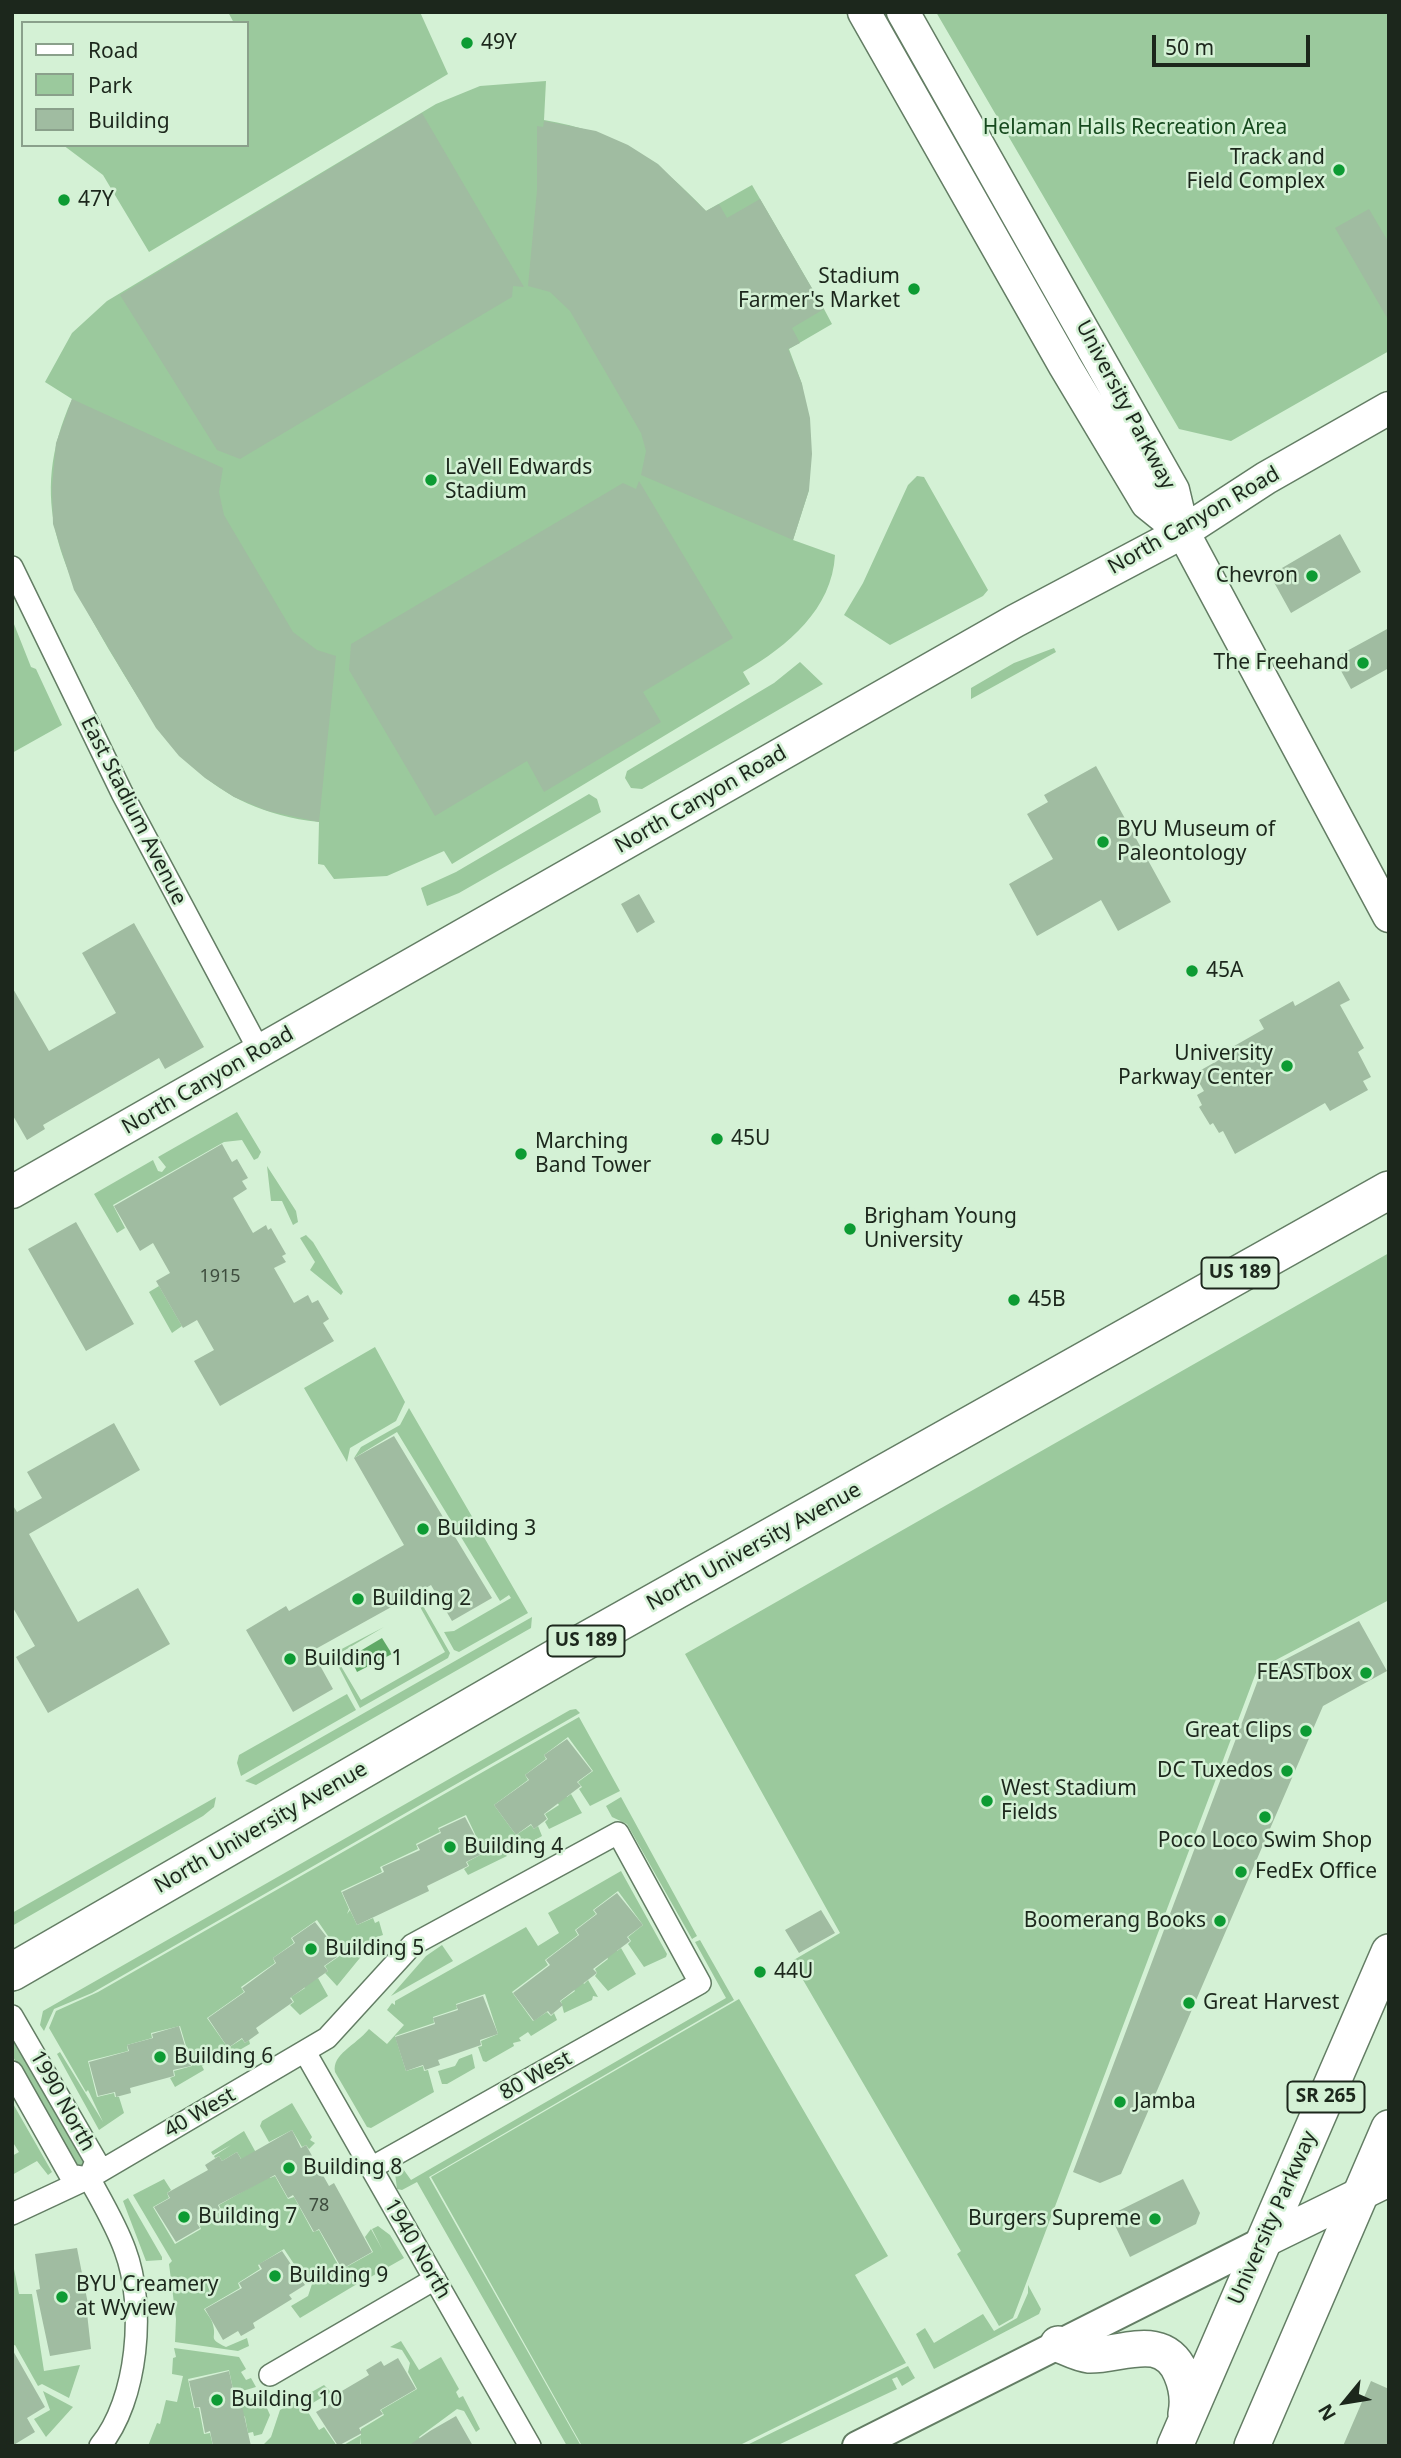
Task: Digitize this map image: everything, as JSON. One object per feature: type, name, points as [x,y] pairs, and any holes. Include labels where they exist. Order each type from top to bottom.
[{"type":"highway","name":"North University Avenue","points":[[12,1972],[573,1648],[1389,1190]]},
{"type":"main road","name":"University Parkway","points":[[864,12],[1065,366],[1147,503],[1182,532]]},
{"type":"main road","name":"University Parkway","points":[[904,12],[1173,490],[1182,532],[1389,915]]},
{"type":"main road","name":"North Canyon Road","points":[[12,1192],[1015,621],[1182,532],[1266,478],[1389,408]]},
{"type":"main road","name":"University Parkway","points":[[1180,2435],[1389,1952]]},
{"type":"main road","name":"SR 265","points":[[1252,2446],[1375,2187],[1389,2127]]},
{"type":"main road","points":[[1264,2241],[1375,2187]]},
{"type":"main road","points":[[1058,2344],[1088,2355],[1142,2347],[1166,2354],[1179,2369],[1189,2400],[1180,2435]]},
{"type":"street","name":"East Stadium Avenue","points":[[12,567],[122,793],[260,1052]]},
{"type":"street","name":"40 West","points":[[12,2214],[89,2178],[305,2052],[327,2038],[412,1945],[618,1833],[700,1983]]},
{"type":"street","name":"80 West","points":[[371,2168],[700,1983]]},
{"type":"street","name":"1990 North","points":[[12,2016],[96,2161],[89,2178],[70,2175],[12,2072]]},
{"type":"street","name":"1940 North","points":[[305,2052],[530,2446]]},
{"type":"street","points":[[89,2178],[117,2231],[132,2275],[136,2351],[127,2393],[110,2433],[100,2446]]},
{"type":"street","points":[[857,2446],[1264,2241]]},
{"type":"street","points":[[270,2375],[435,2279]]},
{"type":"green space","points":[[228,12],[420,12],[448,74],[149,252],[103,175],[66,147],[248,147],[248,21],[233,21]]},
{"type":"green space","name":"Helaman Halls Recreation Area","points":[[936,12],[1389,12],[1389,351],[1231,441],[1179,429]]},
{"type":"green space","name":"LaVell Edwards Stadium","points":[[546,81],[544,120],[593,132],[634,150],[670,177],[706,211],[752,185],[824,309],[832,324],[789,349],[802,384],[809,490],[793,540],[835,555],[832,574],[826,592],[805,624],[776,650],[743,672],[750,684],[452,864],[444,851],[387,876],[334,879],[324,865],[318,864],[319,822],[281,815],[248,804],[220,788],[195,768],[152,719],[95,626],[66,564],[56,534],[51,503],[52,470],[58,436],[72,399],[45,382],[72,333],[107,301],[436,104],[480,86]]},
{"type":"green space","points":[[917,476],[924,477],[988,590],[983,596],[890,645],[844,615],[863,583],[908,485]]},
{"type":"green space","points":[[12,619],[31,667],[36,669],[62,725],[12,753]]},
{"type":"green space","points":[[1054,648],[1056,652],[971,699],[971,688],[1014,663]]},
{"type":"green space","points":[[800,662],[823,684],[642,789],[631,788],[625,778],[627,771],[774,683]]},
{"type":"green space","points":[[589,794],[597,799],[601,812],[459,893],[427,906],[421,888],[456,872]]},
{"type":"green space","points":[[237,1112],[261,1152],[258,1158],[254,1160],[242,1140],[224,1142],[113,1205],[125,1228],[117,1233],[94,1194],[153,1160],[158,1171],[162,1172],[166,1167],[158,1157]]},
{"type":"green space","points":[[267,1166],[296,1211],[298,1222],[293,1225],[282,1201],[271,1201]]},
{"type":"green space","points":[[306,1235],[343,1292],[341,1295],[310,1270],[315,1262],[300,1238]]},
{"type":"green space","name":"West Stadium Fields","points":[[1389,1253],[1389,1600],[1257,1670],[1013,2318],[999,2326],[957,2254],[961,2251],[792,1961],[840,1933],[685,1654]]},
{"type":"green space","points":[[159,1286],[182,1326],[172,1333],[149,1292]]},
{"type":"green space","points":[[375,1347],[405,1402],[396,1421],[350,1448],[347,1462],[304,1388]]},
{"type":"green space","points":[[409,1408],[528,1613],[459,1652],[454,1650],[444,1632],[454,1631],[511,1598],[509,1595],[500,1601],[397,1432],[354,1458],[361,1447],[400,1425]]},
{"type":"green space","points":[[422,1604],[450,1653],[448,1658],[360,1708],[332,1654],[384,1627],[335,1656],[361,1700],[445,1652],[419,1605]]},
{"type":"green space","points":[[532,1617],[531,1628],[256,1785],[245,1781]]},
{"type":"green space","points":[[347,1694],[356,1710],[241,1776],[237,1763],[239,1755]]},
{"type":"green space","points":[[576,1709],[580,1713],[92,1993],[54,2009],[44,2031],[40,2025],[43,2011]]},
{"type":"green space","points":[[579,1717],[620,1791],[590,1806],[579,1789],[582,1787],[578,1782],[593,1771],[568,1737],[544,1755],[546,1759],[525,1775],[528,1780],[494,1805],[516,1835],[531,1825],[534,1829],[538,1826],[542,1836],[517,1850],[514,1846],[505,1852],[507,1856],[468,1875],[464,1869],[469,1866],[467,1862],[484,1853],[466,1815],[438,1828],[440,1832],[416,1844],[418,1849],[380,1867],[382,1872],[341,1891],[349,1909],[347,1914],[350,1910],[357,1925],[373,1918],[375,1923],[379,1921],[383,1935],[377,1937],[337,1986],[325,1973],[328,1971],[325,1966],[341,1955],[317,1920],[291,1938],[294,1943],[273,1958],[275,1963],[241,1987],[244,1992],[207,2018],[228,2048],[242,2039],[245,2043],[249,2040],[250,2044],[215,2064],[212,2060],[202,2066],[204,2070],[175,2087],[170,2078],[175,2076],[174,2071],[192,2066],[180,2026],[151,2033],[152,2038],[127,2045],[128,2051],[88,2061],[97,2097],[114,2093],[115,2097],[119,2097],[124,2113],[99,2130],[57,2054],[60,2052],[103,2122],[88,2090],[86,2092],[49,2028],[56,2011],[98,1992]]},
{"type":"green space","points":[[564,1793],[567,1797],[571,1794],[582,1813],[549,1829],[545,1814],[559,1805],[555,1799]]},
{"type":"green space","points":[[216,1797],[214,1807],[203,1816],[12,1926],[12,1913]]},
{"type":"green space","points":[[621,1797],[697,1936],[692,1939],[627,1824],[612,1817],[606,1806]]},
{"type":"green space","points":[[621,1871],[667,1954],[666,1957],[644,1967],[628,1944],[631,1941],[628,1937],[643,1925],[618,1891],[593,1910],[596,1914],[575,1930],[578,1935],[545,1960],[548,1965],[512,1992],[533,2021],[547,2012],[551,2016],[554,2013],[557,2020],[531,2036],[528,2032],[519,2038],[521,2041],[513,2043],[514,2046],[486,2062],[483,2061],[478,2047],[482,2046],[481,2041],[498,2034],[485,1994],[456,2004],[457,2009],[433,2017],[434,2023],[395,2036],[406,2071],[423,2066],[424,2071],[428,2070],[434,2092],[371,2128],[367,2127],[335,2072],[335,2066],[341,2055],[369,2029],[387,2044],[404,2025],[387,2010],[392,2003],[395,2005],[395,2001],[526,1927],[538,1946],[559,1933],[548,1913]]},
{"type":"green space","points":[[700,1940],[734,2000],[429,2177],[581,2446],[567,2446],[417,2182],[402,2190],[397,2189],[395,2173],[401,2166],[411,2180],[726,1998],[695,1942]]},
{"type":"green space","points":[[442,1945],[453,1961],[391,1996],[426,1956]]},
{"type":"green space","points":[[614,1947],[617,1951],[621,1948],[636,1974],[608,1991],[595,1976],[595,1969],[608,1959],[605,1954]]},
{"type":"green space","points":[[318,1978],[328,1996],[300,2015],[290,2005],[294,2002],[291,1997],[305,1988],[302,1983]]},
{"type":"green space","points":[[581,1979],[584,1984],[588,1980],[598,1997],[593,1996],[592,2000],[564,2013],[561,2001],[575,1991],[572,1987]]},
{"type":"green space","points":[[739,1999],[888,2256],[855,2275],[906,2363],[738,2446],[582,2446],[431,2177]]},
{"type":"green space","points":[[12,2039],[16,2041],[86,2166],[77,2168],[12,2055]]},
{"type":"green space","points":[[472,2054],[475,2068],[447,2084],[442,2084],[438,2071],[455,2066],[459,2059]]},
{"type":"green space","points":[[12,2102],[52,2172],[48,2175],[37,2161],[12,2175],[12,2156],[19,2152],[12,2141]]},
{"type":"green space","points":[[292,2103],[312,2137],[310,2140],[315,2143],[309,2149],[306,2145],[302,2147],[292,2130],[269,2142],[260,2126],[262,2121]]},
{"type":"green space","points":[[244,2131],[270,2178],[275,2176],[288,2199],[294,2197],[313,2232],[319,2230],[341,2270],[373,2252],[365,2237],[371,2229],[382,2249],[372,2229],[378,2226],[390,2235],[404,2258],[360,2283],[358,2281],[300,2318],[291,2306],[308,2296],[312,2284],[302,2267],[294,2264],[284,2249],[258,2265],[260,2269],[238,2283],[240,2288],[204,2309],[212,2323],[217,2342],[226,2347],[247,2338],[249,2346],[238,2351],[175,2342],[176,2319],[169,2264],[172,2261],[133,2195],[164,2179],[171,2190],[167,2193],[169,2198],[153,2207],[175,2244],[201,2229],[199,2224],[222,2211],[219,2205],[256,2184],[237,2152],[222,2161],[219,2156],[215,2158],[214,2156],[231,2145],[213,2155],[211,2152]]},
{"type":"green space","points":[[128,2198],[162,2260],[146,2261],[123,2201]]},
{"type":"green space","points":[[12,2259],[19,2294],[32,2294],[44,2371],[80,2365],[69,2398],[42,2384],[38,2386],[15,2345],[12,2346]]},
{"type":"green space","points":[[1028,2285],[1041,2309],[1039,2314],[934,2369],[916,2334],[925,2328],[934,2343],[983,2314],[994,2331],[1017,2318],[1028,2293]]},
{"type":"green space","points":[[401,2341],[419,2370],[441,2357],[459,2389],[456,2392],[459,2398],[463,2396],[480,2429],[476,2432],[464,2411],[457,2409],[419,2437],[424,2446],[361,2446],[361,2437],[360,2446],[342,2446],[361,2435],[361,2429],[384,2415],[381,2410],[417,2389],[408,2372],[410,2363],[402,2350],[390,2347]]},
{"type":"green space","points":[[174,2348],[239,2357],[246,2369],[241,2372],[246,2380],[251,2378],[256,2387],[239,2392],[238,2388],[233,2389],[229,2370],[188,2379],[194,2408],[199,2408],[204,2434],[210,2433],[213,2446],[148,2446],[157,2423],[160,2424],[166,2400],[177,2402],[183,2376],[172,2374],[173,2358],[176,2357]]},
{"type":"green space","points":[[908,2366],[915,2378],[902,2386],[897,2377],[892,2379],[897,2389],[776,2446],[745,2446]]},
{"type":"green space","points":[[324,2385],[331,2392],[311,2404],[308,2412],[319,2430],[324,2427],[337,2446],[262,2446],[271,2437],[280,2410]]},
{"type":"green space","points":[[43,2391],[73,2407],[46,2437],[34,2419],[50,2410]]},
{"type":"green space","points":[[262,2397],[270,2415],[262,2434],[254,2436],[253,2432],[248,2433],[245,2417],[236,2406],[245,2399]]},
{"type":"shaded area","points":[[382,1638],[392,1654],[357,1672],[350,1657]]},
{"type":"building","points":[[422,113],[524,287],[513,286],[512,297],[240,459],[217,450],[120,295]]},
{"type":"building","points":[[544,121],[596,131],[628,145],[658,164],[706,211],[719,204],[727,218],[760,199],[824,309],[792,328],[800,343],[788,349],[802,384],[810,418],[812,454],[809,490],[793,540],[641,475],[646,451],[641,433],[570,311],[550,292],[528,286],[537,190],[537,126],[543,127]]},
{"type":"building","points":[[1369,209],[1389,243],[1389,321],[1335,228]]},
{"type":"building","points":[[72,399],[223,468],[219,492],[224,515],[293,632],[317,650],[336,656],[319,822],[268,811],[234,797],[179,756],[156,728],[74,590],[53,524],[52,488],[56,443]]},
{"type":"building","points":[[639,481],[733,638],[643,692],[661,722],[544,792],[527,761],[435,816],[349,670],[351,644],[623,483],[636,489]]},
{"type":"building","points":[[1340,534],[1361,572],[1291,613],[1270,575]]},
{"type":"building","name":"The Freehand","points":[[1389,628],[1389,668],[1351,689],[1334,658]]},
{"type":"building","name":"BYU Museum of Paleontology","points":[[1096,766],[1171,902],[1118,931],[1101,900],[1037,936],[1009,884],[1053,859],[1027,814],[1048,802],[1044,795]]},
{"type":"building","points":[[639,894],[655,922],[637,933],[621,904]]},
{"type":"building","points":[[134,923],[204,1047],[165,1069],[159,1058],[43,1125],[45,1129],[27,1140],[12,1114],[12,987],[49,1051],[116,1013],[82,953]]},
{"type":"building","name":"University Parkway Center","points":[[1339,981],[1350,1000],[1340,1005],[1364,1048],[1358,1052],[1371,1077],[1363,1081],[1368,1090],[1330,1111],[1325,1103],[1235,1154],[1223,1131],[1219,1133],[1213,1123],[1210,1125],[1199,1107],[1202,1105],[1197,1095],[1204,1091],[1194,1074],[1224,1057],[1222,1053],[1264,1029],[1259,1020],[1293,1001],[1295,1006]]},
{"type":"building","points":[[222,1144],[232,1162],[237,1159],[248,1178],[242,1181],[247,1189],[233,1198],[253,1233],[266,1225],[268,1230],[271,1228],[286,1254],[282,1256],[286,1262],[274,1268],[294,1303],[308,1295],[312,1303],[318,1300],[329,1319],[323,1323],[334,1341],[220,1406],[194,1361],[214,1350],[197,1320],[183,1328],[156,1281],[170,1273],[153,1243],[140,1251],[114,1206]]},
{"type":"building","points":[[76,1222],[134,1324],[86,1351],[28,1249]]},
{"type":"building","points":[[114,1423],[140,1470],[29,1534],[78,1622],[138,1588],[170,1644],[48,1713],[16,1657],[35,1646],[12,1606],[12,1504],[17,1512],[42,1498],[27,1472]]},
{"type":"building","points":[[394,1436],[492,1598],[452,1621],[431,1585],[312,1651],[333,1689],[293,1712],[246,1630],[286,1606],[289,1611],[404,1545],[354,1458]]},
{"type":"building","points":[[1359,1621],[1387,1671],[1323,1706],[1121,2174],[1100,2183],[1073,2172],[1261,1672]]},
{"type":"building","points":[[567,1739],[592,1771],[577,1782],[581,1786],[544,1814],[547,1819],[534,1829],[531,1824],[516,1835],[494,1805],[529,1780],[525,1775],[547,1759],[544,1755]]},
{"type":"building","points":[[465,1817],[484,1853],[466,1862],[468,1866],[427,1886],[429,1891],[357,1925],[342,1892],[384,1872],[382,1867],[420,1850],[417,1845],[441,1833],[439,1829]]},
{"type":"building","points":[[617,1893],[643,1925],[627,1937],[630,1941],[593,1969],[597,1973],[560,2001],[563,2005],[551,2015],[548,2011],[534,2021],[513,1993],[550,1965],[546,1960],[579,1935],[576,1930],[597,1914],[594,1910]]},
{"type":"building","points":[[821,1910],[835,1933],[799,1953],[785,1930]]},
{"type":"building","points":[[315,1922],[337,1950],[337,1957],[324,1966],[328,1971],[290,1998],[293,2002],[256,2028],[259,2033],[245,2043],[242,2038],[228,2048],[208,2018],[245,1992],[242,1988],[276,1963],[273,1958],[295,1943],[292,1938]]},
{"type":"building","points":[[483,1996],[498,2034],[480,2040],[481,2045],[438,2060],[440,2065],[425,2070],[423,2065],[406,2071],[395,2037],[435,2024],[433,2018],[458,2010],[456,2005]]},
{"type":"building","points":[[179,2026],[191,2066],[173,2070],[174,2076],[130,2088],[131,2093],[116,2097],[115,2092],[98,2096],[89,2062],[129,2051],[127,2045],[153,2038],[152,2034]]},
{"type":"building","points":[[292,2130],[301,2148],[306,2145],[329,2186],[334,2183],[372,2252],[342,2269],[319,2229],[314,2232],[293,2195],[288,2198],[275,2175],[218,2205],[220,2210],[197,2223],[200,2228],[176,2242],[154,2207],[170,2198],[167,2193],[208,2170],[205,2165],[219,2156],[222,2161],[237,2152],[241,2159]]},
{"type":"building","name":"Burgers Supreme","points":[[1183,2179],[1200,2213],[1196,2224],[1130,2257],[1110,2215]]},
{"type":"building","name":"BYU Creamery at Wyview","points":[[77,2248],[88,2304],[91,2349],[50,2356],[36,2290],[40,2289],[35,2254]]},
{"type":"building","points":[[282,2251],[305,2285],[289,2295],[292,2299],[253,2323],[255,2328],[241,2336],[238,2331],[223,2340],[205,2309],[242,2288],[239,2283],[262,2269],[259,2264]]},
{"type":"building","points":[[12,2349],[45,2407],[27,2418],[35,2432],[12,2446]]},
{"type":"building","points":[[398,2358],[416,2389],[380,2410],[383,2414],[359,2428],[362,2433],[338,2446],[316,2412],[332,2403],[330,2398],[369,2375],[366,2370],[381,2361],[384,2366]]},
{"type":"building","name":"Building 10","points":[[229,2371],[233,2389],[238,2388],[251,2446],[213,2446],[210,2431],[205,2433],[200,2407],[195,2408],[189,2381]]},
{"type":"building","points":[[1371,2381],[1389,2389],[1389,2446],[1343,2446]]},
{"type":"building","points":[[456,2416],[473,2446],[408,2446],[430,2431]]},
{"type":"place","name":"49Y","points":[[467,43]]},
{"type":"place","name":"Track and Field Complex","points":[[1339,170]]},
{"type":"place","name":"47Y","points":[[64,200]]},
{"type":"place","name":"Stadium Farmer's Market","points":[[914,289]]},
{"type":"place","name":"LaVell Edwards Stadium","points":[[431,480]]},
{"type":"place","name":"Chevron","points":[[1312,576]]},
{"type":"place","name":"The Freehand","points":[[1363,663]]},
{"type":"place","name":"BYU Museum of Paleontology","points":[[1103,842]]},
{"type":"place","name":"45A","points":[[1192,971]]},
{"type":"place","name":"University Parkway Center","points":[[1287,1066]]},
{"type":"place","name":"45U","points":[[717,1139]]},
{"type":"place","name":"Marching Band Tower","points":[[521,1154]]},
{"type":"place","name":"Brigham Young University","points":[[850,1229]]},
{"type":"place","name":"45B","points":[[1014,1300]]},
{"type":"place","name":"Building 3","points":[[423,1529]]},
{"type":"place","name":"Building 2","points":[[358,1599]]},
{"type":"place","name":"Building 1","points":[[290,1659]]},
{"type":"place","name":"FEASTbox","points":[[1366,1673]]},
{"type":"place","name":"Great Clips","points":[[1306,1731]]},
{"type":"place","name":"DC Tuxedos","points":[[1287,1771]]},
{"type":"place","name":"West Stadium Fields","points":[[987,1801]]},
{"type":"place","name":"Poco Loco Swim Shop","points":[[1265,1817]]},
{"type":"place","name":"Building 4","points":[[450,1847]]},
{"type":"place","name":"FedEx Office","points":[[1241,1872]]},
{"type":"place","name":"Boomerang Books","points":[[1220,1921]]},
{"type":"place","name":"Building 5","points":[[311,1949]]},
{"type":"place","name":"44U","points":[[760,1972]]},
{"type":"place","name":"Great Harvest","points":[[1189,2003]]},
{"type":"place","name":"Building 6","points":[[160,2057]]},
{"type":"place","name":"Jamba","points":[[1120,2102]]},
{"type":"place","name":"Building 8","points":[[289,2168]]},
{"type":"place","name":"Building 7","points":[[184,2217]]},
{"type":"place","name":"Burgers Supreme","points":[[1155,2219]]},
{"type":"place","name":"Building 9","points":[[275,2276]]},
{"type":"place","name":"BYU Creamery at Wyview","points":[[62,2297]]},
{"type":"place","name":"Building 10","points":[[217,2400]]}]
